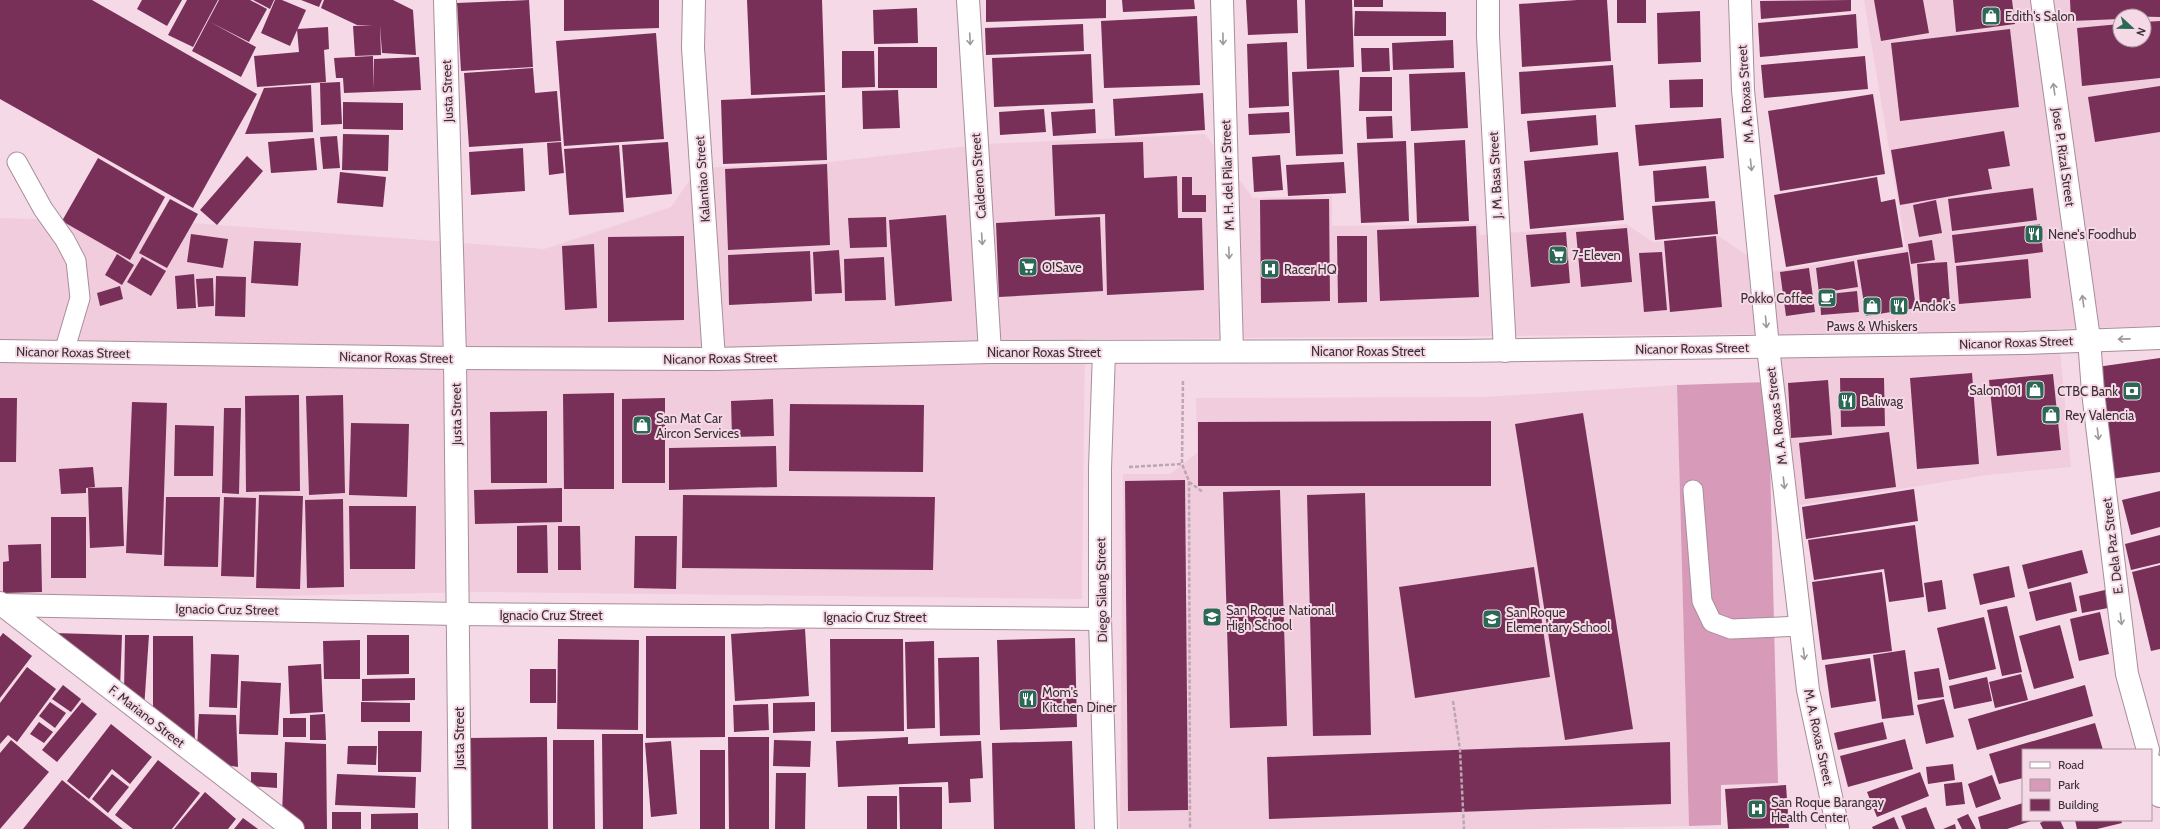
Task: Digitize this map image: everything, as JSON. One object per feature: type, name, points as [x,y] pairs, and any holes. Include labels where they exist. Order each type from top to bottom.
[{"type":"street","name":"Kalantiao Street","points":[[694,0],[693,48],[714,359]]},
{"type":"street","name":"Calderon Street","points":[[968,0],[990,352]]},
{"type":"street","name":"M. H. del Pilar Street","points":[[1222,0],[1232,351]]},
{"type":"street","name":"J. M. Basa Street","points":[[1488,0],[1488,36],[1504,351]]},
{"type":"street","name":"M. A. Roxas Street","points":[[1740,0],[1743,90],[1768,347],[1808,690],[1838,829]]},
{"type":"street","name":"Jose P. Rizal Street","points":[[2042,0],[2089,339]]},
{"type":"street","name":"Justa Street","points":[[442,1],[455,358],[460,829]]},
{"type":"street","points":[[2089,339],[2160,338]]},
{"type":"street","name":"Nicanor Roxas Street","points":[[0,351],[455,358],[714,359],[990,352],[1504,351],[2024,343],[2089,339]]},
{"type":"street","name":"E. Dela Paz Street","points":[[2089,339],[2094,400],[2128,674],[2148,749]]},
{"type":"street","name":"Diego Silang Street","points":[[1104,352],[1100,468],[1100,619],[1106,829]]},
{"type":"street","name":"Ignacio Cruz Street","points":[[1,604],[458,614],[1100,619]]},
{"type":"street","name":"F. Mariano Street","points":[[1,604],[293,829]]},
{"type":"street","points":[[2152,767],[2160,796]]},
{"type":"lane","points":[[17,162],[76,261],[80,298],[64,352]]},
{"type":"lane","points":[[1693,490],[1702,601],[1712,622],[1731,630],[1801,626]]},
{"type":"path","points":[[1183,351],[1182,464],[1189,481],[1190,829]]},
{"type":"path","points":[[1100,468],[1182,464]]},
{"type":"path","points":[[1189,481],[1203,492]]},
{"type":"path","points":[[1453,701],[1460,750],[1464,829]]},
{"type":"shaded area","points":[[1864,0],[2160,0],[2160,326],[2058,329],[2071,467],[1987,475],[1794,506],[1772,334],[1085,339],[1082,599],[481,592],[276,596],[58,597],[9,600],[0,593],[0,218],[192,223],[544,249],[671,207],[698,168],[830,162],[986,144],[1205,134],[1253,198],[1332,196],[1332,226],[1478,224],[1480,235],[1626,224],[1653,242],[1719,236],[1771,272],[1906,249]]},
{"type":"shaded area","name":"San Roque Elementary School","points":[[1677,385],[1689,826],[1530,829],[1120,829],[1123,474],[1170,474],[1197,453],[1196,398],[1483,397]]},
{"type":"green space","points":[[1768,382],[1778,783],[1721,785],[1721,825],[1689,826],[1677,385]]},
{"type":"building","points":[[0,0],[92,0],[257,94],[193,208],[0,99]]},
{"type":"building","points":[[142,0],[182,0],[167,26],[137,9]]},
{"type":"building","points":[[187,0],[218,0],[193,47],[168,35]]},
{"type":"building","points":[[219,0],[250,0],[267,9],[249,42],[210,22],[256,47],[241,77],[192,51]]},
{"type":"building","points":[[253,0],[274,0],[270,9]]},
{"type":"building","points":[[275,0],[282,0],[306,10],[290,46],[261,33]]},
{"type":"building","points":[[301,0],[322,0],[319,7]]},
{"type":"building","points":[[324,0],[393,0],[413,10],[416,55],[382,53],[380,25],[381,55],[355,56],[353,26],[373,25],[357,25],[321,8]]},
{"type":"building","points":[[529,0],[533,67],[461,71],[457,3]]},
{"type":"building","points":[[564,0],[659,0],[659,28],[564,31]]},
{"type":"building","points":[[747,0],[822,0],[825,92],[751,95]]},
{"type":"building","points":[[986,0],[1106,0],[1106,18],[986,22]]},
{"type":"building","points":[[1122,0],[1194,0],[1195,9],[1123,12]]},
{"type":"building","points":[[1246,0],[1297,0],[1298,33],[1248,35]]},
{"type":"building","points":[[1305,0],[1352,0],[1354,67],[1307,69]]},
{"type":"building","points":[[1354,0],[1383,0],[1383,7],[1354,7]]},
{"type":"building","points":[[1577,0],[1607,0],[1611,61],[1522,67],[1519,4]]},
{"type":"building","points":[[1617,0],[1646,0],[1646,23],[1617,23]]},
{"type":"building","points":[[1851,0],[1851,11],[1761,19],[1760,1]]},
{"type":"building","points":[[1874,0],[1923,0],[1929,33],[1881,41]]},
{"type":"building","points":[[1953,0],[2012,0],[2015,24],[1956,32]]},
{"type":"building","points":[[2070,0],[2160,0],[2160,17],[2152,17],[2152,8],[2112,8],[2112,19],[2071,21]]},
{"type":"building","points":[[917,8],[918,43],[874,44],[873,10]]},
{"type":"building","points":[[1355,11],[1446,12],[1446,36],[1354,36]]},
{"type":"building","points":[[1700,11],[1701,62],[1658,64],[1657,13]]},
{"type":"building","points":[[1856,14],[1858,48],[1760,57],[1758,23]]},
{"type":"building","points":[[1197,16],[1200,85],[1104,88],[1101,21]]},
{"type":"building","points":[[2160,21],[2160,78],[2082,86],[2077,28],[2112,25],[2112,48],[2152,48],[2152,22]]},
{"type":"building","points":[[1083,24],[1084,51],[986,55],[985,28]]},
{"type":"building","points":[[328,27],[329,49],[324,50],[326,82],[257,87],[254,56],[299,52],[297,29]]},
{"type":"building","points":[[2010,29],[2019,107],[1900,121],[1891,43]]},
{"type":"building","points":[[656,33],[664,139],[564,146],[556,41]]},
{"type":"building","points":[[1453,40],[1454,68],[1393,70],[1392,43]]},
{"type":"building","points":[[1287,42],[1289,106],[1249,108],[1247,44]]},
{"type":"building","points":[[878,47],[937,47],[937,88],[878,88]]},
{"type":"building","points":[[1361,48],[1389,48],[1390,71],[1362,72]]},
{"type":"building","points":[[842,51],[874,51],[875,87],[842,88]]},
{"type":"building","points":[[1091,54],[1093,103],[994,107],[992,58]]},
{"type":"building","points":[[373,56],[374,89],[374,59],[419,57],[421,90],[344,93],[343,78],[336,78],[334,58]]},
{"type":"building","points":[[1865,56],[1868,89],[1764,98],[1761,65]]},
{"type":"building","points":[[1613,65],[1616,107],[1521,114],[1519,72]]},
{"type":"building","points":[[533,68],[535,93],[557,91],[561,141],[469,147],[464,73]]},
{"type":"building","points":[[1339,70],[1343,154],[1296,156],[1292,72]]},
{"type":"building","points":[[1465,72],[1468,128],[1411,131],[1409,74]]},
{"type":"building","points":[[1360,77],[1392,77],[1392,111],[1359,111]]},
{"type":"building","points":[[1703,79],[1703,107],[1670,108],[1669,80]]},
{"type":"building","points":[[340,82],[342,124],[321,125],[320,83]]},
{"type":"building","points":[[311,85],[313,132],[245,134],[264,88]]},
{"type":"building","points":[[2160,86],[2160,132],[2095,142],[2088,97]]},
{"type":"building","points":[[898,90],[900,128],[863,129],[862,91]]},
{"type":"building","points":[[1203,93],[1205,130],[1115,136],[1113,99]]},
{"type":"building","points":[[1873,94],[1885,174],[1780,191],[1768,111]]},
{"type":"building","points":[[825,95],[827,160],[723,164],[721,100]]},
{"type":"building","points":[[343,102],[403,103],[403,130],[343,129]]},
{"type":"building","points":[[1044,109],[1046,132],[1000,135],[999,112]]},
{"type":"building","points":[[1095,109],[1096,133],[1053,136],[1051,112]]},
{"type":"building","points":[[1289,112],[1290,133],[1249,135],[1248,114]]},
{"type":"building","points":[[1596,115],[1598,145],[1530,152],[1527,121]]},
{"type":"building","points":[[1392,116],[1393,138],[1367,139],[1366,117]]},
{"type":"building","points":[[1721,118],[1724,158],[1639,166],[1635,125]]},
{"type":"building","points":[[2004,131],[2010,166],[1988,169],[1992,189],[1900,205],[1891,150]]},
{"type":"building","points":[[343,134],[389,135],[388,171],[342,170]]},
{"type":"building","points":[[337,136],[340,168],[323,169],[320,137]]},
{"type":"building","points":[[314,138],[317,170],[271,173],[268,142]]},
{"type":"building","points":[[1465,140],[1469,221],[1417,223],[1414,143]]},
{"type":"building","points":[[1406,141],[1409,221],[1361,223],[1357,143]]},
{"type":"building","points":[[561,142],[564,173],[549,175],[547,143]]},
{"type":"building","points":[[668,142],[672,194],[626,198],[622,145]]},
{"type":"building","points":[[1143,142],[1144,178],[1177,176],[1178,218],[1202,218],[1204,290],[1107,295],[1105,214],[1055,216],[1052,145]]},
{"type":"building","points":[[619,145],[624,212],[569,215],[564,149]]},
{"type":"building","points":[[523,148],[525,191],[471,195],[469,152]]},
{"type":"building","points":[[1618,152],[1624,220],[1530,229],[1524,161]]},
{"type":"building","points":[[1280,155],[1283,190],[1254,192],[1252,157]]},
{"type":"building","points":[[247,156],[263,171],[217,225],[200,210]]},
{"type":"building","points":[[98,158],[165,197],[130,260],[62,221]]},
{"type":"building","points":[[1344,162],[1346,193],[1288,196],[1286,165]]},
{"type":"building","points":[[827,164],[830,245],[728,250],[725,169]]},
{"type":"building","points":[[1706,166],[1709,198],[1655,202],[1653,171]]},
{"type":"building","points":[[340,172],[386,177],[383,207],[337,203]]},
{"type":"building","points":[[1182,177],[1192,177],[1192,195],[1206,195],[1206,212],[1182,212]]},
{"type":"building","points":[[1877,177],[1881,202],[1895,199],[1903,247],[1786,267],[1774,195]]},
{"type":"building","points":[[2033,188],[2037,220],[1952,231],[1948,199]]},
{"type":"building","points":[[170,199],[198,214],[167,268],[139,253]]},
{"type":"building","points":[[1329,199],[1330,301],[1261,303],[1260,200]]},
{"type":"building","points":[[1936,200],[1942,233],[1919,237],[1913,205]]},
{"type":"building","points":[[1715,201],[1718,234],[1655,240],[1652,206]]},
{"type":"building","points":[[946,215],[952,301],[895,306],[889,220]]},
{"type":"building","points":[[886,217],[887,247],[850,248],[848,218]]},
{"type":"building","points":[[1100,217],[1103,291],[999,297],[996,223]]},
{"type":"building","points":[[2040,224],[2043,252],[1955,263],[1952,235]]},
{"type":"building","points":[[1476,226],[1479,297],[1380,301],[1377,230]]},
{"type":"building","points":[[1627,228],[1632,282],[1581,287],[1576,232]]},
{"type":"building","points":[[1566,232],[1570,283],[1531,287],[1526,235]]},
{"type":"building","points":[[191,234],[228,239],[223,268],[187,262]]},
{"type":"building","points":[[684,236],[684,320],[608,322],[608,237]]},
{"type":"building","points":[[1337,236],[1367,236],[1367,302],[1338,303]]},
{"type":"building","points":[[1716,236],[1722,307],[1670,312],[1664,241]]},
{"type":"building","points":[[1932,240],[1935,260],[1911,264],[1908,244]]},
{"type":"building","points":[[254,241],[301,243],[298,286],[251,283]]},
{"type":"building","points":[[594,244],[597,308],[565,310],[562,246]]},
{"type":"building","points":[[839,250],[842,293],[815,294],[813,252]]},
{"type":"building","points":[[810,251],[812,301],[729,305],[728,255]]},
{"type":"building","points":[[1662,252],[1667,310],[1644,312],[1639,253]]},
{"type":"building","points":[[1908,252],[1916,308],[1866,316],[1857,260]]},
{"type":"building","points":[[117,254],[134,265],[122,285],[105,275]]},
{"type":"building","points":[[142,257],[166,271],[151,296],[127,282]]},
{"type":"building","points":[[884,257],[886,300],[845,301],[844,259]]},
{"type":"building","points":[[2028,259],[2031,298],[1959,304],[1956,266]]},
{"type":"building","points":[[1854,261],[1858,287],[1819,293],[1816,268]]},
{"type":"building","points":[[1947,262],[1950,304],[1920,307],[1917,264]]},
{"type":"building","points":[[1809,268],[1815,312],[1786,316],[1780,272]]},
{"type":"building","points":[[194,274],[196,308],[177,309],[175,276]]},
{"type":"building","points":[[216,276],[246,277],[245,317],[215,316]]},
{"type":"building","points":[[213,278],[214,306],[198,307],[196,279]]},
{"type":"building","points":[[120,286],[123,299],[100,306],[97,293]]},
{"type":"building","points":[[1857,291],[1859,312],[1821,315],[1820,295]]},
{"type":"building","points":[[2160,358],[2160,472],[2111,479],[2097,367]]},
{"type":"building","points":[[1972,373],[1979,464],[1917,469],[1910,378]]},
{"type":"building","points":[[2053,374],[2061,450],[1997,456],[1989,380]]},
{"type":"building","points":[[1840,378],[1884,378],[1885,426],[1841,427]]},
{"type":"building","points":[[1828,380],[1832,435],[1791,438],[1788,383]]},
{"type":"building","points":[[614,393],[614,489],[564,489],[563,394]]},
{"type":"building","points":[[299,395],[300,491],[246,492],[245,396]]},
{"type":"building","points":[[343,395],[345,493],[309,495],[306,396]]},
{"type":"building","points":[[0,398],[17,398],[16,462],[0,462]]},
{"type":"building","points":[[665,398],[665,483],[622,483],[622,399]]},
{"type":"building","points":[[773,399],[774,436],[732,437],[731,401]]},
{"type":"building","points":[[132,402],[167,403],[162,555],[126,553]]},
{"type":"building","points":[[790,404],[924,405],[923,472],[789,471]]},
{"type":"building","points":[[224,408],[241,408],[239,494],[222,493]]},
{"type":"building","points":[[547,411],[547,483],[491,483],[490,412]]},
{"type":"building","points":[[1583,413],[1633,729],[1565,740],[1515,424]]},
{"type":"building","points":[[1491,421],[1491,486],[1198,486],[1198,422]]},
{"type":"building","points":[[351,423],[409,424],[407,497],[349,495]]},
{"type":"building","points":[[175,425],[214,426],[213,476],[174,476]]},
{"type":"building","points":[[1889,432],[1896,487],[1805,499],[1799,443]]},
{"type":"building","points":[[776,446],[777,487],[669,490],[669,448]]},
{"type":"building","points":[[93,467],[95,487],[86,488],[86,493],[61,494],[59,469]]},
{"type":"building","points":[[1185,480],[1188,810],[1128,811],[1125,481]]},
{"type":"building","points":[[122,487],[124,546],[90,548],[88,488]]},
{"type":"building","points":[[562,488],[562,522],[475,524],[474,490]]},
{"type":"building","points":[[1914,489],[1918,521],[1806,539],[1802,507]]},
{"type":"building","points":[[1280,490],[1287,726],[1230,728],[1223,492]]},
{"type":"building","points":[[2160,491],[2160,527],[2131,535],[2122,500]]},
{"type":"building","points":[[1365,493],[1371,735],[1313,736],[1307,495]]},
{"type":"building","points":[[259,495],[303,496],[300,589],[256,588]]},
{"type":"building","points":[[683,495],[935,497],[933,570],[682,568]]},
{"type":"building","points":[[166,497],[220,497],[218,567],[164,566]]},
{"type":"building","points":[[224,497],[256,498],[254,577],[221,576]]},
{"type":"building","points":[[343,499],[344,587],[307,588],[305,500]]},
{"type":"building","points":[[349,506],[416,506],[415,569],[350,569]]},
{"type":"building","points":[[51,517],[86,517],[86,578],[51,578]]},
{"type":"building","points":[[547,525],[548,573],[517,573],[517,526]]},
{"type":"building","points":[[1915,525],[1924,597],[1889,602],[1884,569],[1814,580],[1808,540]]},
{"type":"building","points":[[558,526],[580,526],[581,570],[558,570]]},
{"type":"building","points":[[2160,535],[2160,563],[2131,570],[2125,544]]},
{"type":"building","points":[[635,536],[677,536],[676,589],[634,588]]},
{"type":"building","points":[[41,544],[42,592],[3,593],[3,562],[9,561],[8,545]]},
{"type":"building","points":[[2082,550],[2088,573],[2028,589],[2022,565]]},
{"type":"building","points":[[2160,565],[2160,649],[2151,651],[2132,572]]},
{"type":"building","points":[[2009,566],[2015,597],[1980,605],[1973,574]]},
{"type":"building","points":[[1534,567],[1550,677],[1415,698],[1399,587]]},
{"type":"building","points":[[1882,572],[1892,651],[1822,660],[1812,582]]},
{"type":"building","points":[[1942,580],[1946,609],[1928,612],[1924,583]]},
{"type":"building","points":[[2071,582],[2077,611],[2036,621],[2029,592]]},
{"type":"building","points":[[2105,590],[2108,608],[2082,613],[2079,596]]},
{"type":"building","points":[[2007,606],[2022,672],[2002,676],[1987,610]]},
{"type":"building","points":[[2100,612],[2109,654],[2079,661],[2070,619]]},
{"type":"building","points":[[1984,617],[1996,669],[1949,680],[1937,628]]},
{"type":"building","points":[[2060,625],[2074,678],[2034,689],[2019,636]]},
{"type":"building","points":[[805,629],[809,696],[735,701],[731,634]]},
{"type":"building","points":[[3,633],[32,656],[0,698],[0,637]]},
{"type":"building","points":[[54,633],[122,635],[120,689]]},
{"type":"building","points":[[125,635],[149,635],[144,709],[124,693]]},
{"type":"building","points":[[367,635],[409,635],[409,674],[367,675]]},
{"type":"building","points":[[153,636],[193,636],[195,745],[153,709]]},
{"type":"building","points":[[646,636],[725,636],[725,737],[646,738]]},
{"type":"building","points":[[1075,638],[1077,727],[1000,730],[997,640]]},
{"type":"building","points":[[558,639],[639,640],[638,730],[557,729]]},
{"type":"building","points":[[830,639],[903,639],[904,731],[831,732]]},
{"type":"building","points":[[360,640],[360,679],[324,679],[323,641]]},
{"type":"building","points":[[934,641],[935,728],[907,729],[905,642]]},
{"type":"building","points":[[1905,650],[1914,715],[1882,719],[1873,655]]},
{"type":"building","points":[[211,654],[239,655],[237,708],[209,707]]},
{"type":"building","points":[[979,657],[980,735],[940,736],[938,658]]},
{"type":"building","points":[[1870,658],[1876,701],[1831,708],[1825,665]]},
{"type":"building","points":[[321,664],[323,712],[290,714],[288,666]]},
{"type":"building","points":[[27,667],[56,689],[17,742],[8,735],[0,744],[0,703]]},
{"type":"building","points":[[1939,668],[1944,697],[1918,700],[1914,672]]},
{"type":"building","points":[[530,669],[556,669],[556,703],[530,703]]},
{"type":"building","points":[[2021,674],[2028,700],[1995,708],[1989,682]]},
{"type":"building","points":[[1987,677],[1992,701],[1954,709],[1949,686]]},
{"type":"building","points":[[415,678],[415,700],[362,701],[362,679]]},
{"type":"building","points":[[241,681],[281,683],[278,735],[239,734]]},
{"type":"building","points":[[63,685],[81,699],[71,712],[52,699]]},
{"type":"building","points":[[2085,685],[2093,716],[1977,750],[1968,719]]},
{"type":"building","points":[[1944,699],[1954,737],[1926,744],[1917,705]]},
{"type":"building","points":[[50,702],[66,713],[55,728],[39,716]]},
{"type":"building","points":[[82,702],[97,714],[57,762],[42,750]]},
{"type":"building","points":[[361,702],[410,703],[410,722],[361,722]]},
{"type":"building","points":[[815,702],[815,731],[773,733],[773,703]]},
{"type":"building","points":[[768,704],[769,730],[734,732],[733,705]]},
{"type":"building","points":[[199,714],[236,715],[238,767],[219,764],[197,747]]},
{"type":"building","points":[[325,714],[326,740],[310,740],[310,715]]},
{"type":"building","points":[[283,718],[306,718],[306,737],[283,737]]},
{"type":"building","points":[[39,722],[53,732],[44,743],[30,734]]},
{"type":"building","points":[[1883,722],[1887,739],[1838,750],[1834,733]]},
{"type":"building","points":[[2095,723],[2103,749],[2022,749],[2022,778],[1999,784],[1989,754]]},
{"type":"building","points":[[111,724],[152,757],[130,784],[112,769],[89,799],[67,781]]},
{"type":"building","points":[[378,731],[422,731],[421,772],[378,772]]},
{"type":"building","points":[[602,734],[643,734],[643,829],[603,829]]},
{"type":"building","points":[[547,737],[548,829],[469,829],[468,738]]},
{"type":"building","points":[[728,737],[769,737],[769,829],[729,829]]},
{"type":"building","points":[[908,737],[908,744],[981,741],[983,778],[970,779],[971,802],[949,803],[948,782],[838,787],[836,741]]},
{"type":"building","points":[[1905,739],[1913,769],[1848,787],[1840,756]]},
{"type":"building","points":[[11,740],[49,772],[0,829],[0,753]]},
{"type":"building","points":[[553,740],[594,740],[595,829],[553,829]]},
{"type":"building","points":[[774,740],[811,741],[810,767],[773,766]]},
{"type":"building","points":[[671,741],[677,814],[651,817],[645,743]]},
{"type":"building","points":[[1072,741],[1075,829],[994,829],[992,743]]},
{"type":"building","points":[[285,742],[326,744],[327,829],[301,829],[282,814]]},
{"type":"building","points":[[1670,742],[1671,804],[1269,819],[1267,757]]},
{"type":"building","points":[[348,746],[377,746],[376,765],[347,764]]},
{"type":"building","points":[[700,750],[725,750],[725,829],[700,829]]},
{"type":"building","points":[[158,760],[200,793],[172,829],[133,829],[115,815]]},
{"type":"building","points":[[1953,764],[1955,780],[1928,784],[1926,767]]},
{"type":"building","points":[[251,772],[277,773],[277,788],[251,786]]},
{"type":"building","points":[[1920,772],[1929,796],[1877,817],[1867,792]]},
{"type":"building","points":[[776,773],[806,773],[805,829],[775,829]]},
{"type":"building","points":[[112,774],[129,787],[108,813],[92,799]]},
{"type":"building","points":[[337,774],[416,777],[415,808],[335,805]]},
{"type":"building","points":[[1992,775],[2001,799],[1976,808],[1968,784]]},
{"type":"building","points":[[62,780],[123,829],[23,829]]},
{"type":"building","points":[[1962,782],[1965,804],[1946,806],[1944,784]]},
{"type":"building","name":"San Roque Barangay Health Center","points":[[1786,785],[1789,828],[1728,829],[1725,789]]},
{"type":"building","points":[[899,787],[942,787],[942,829],[900,829]]},
{"type":"building","points":[[205,792],[236,819],[228,829],[174,829]]},
{"type":"building","points":[[867,796],[897,796],[897,829],[867,829]]},
{"type":"building","points":[[2022,803],[2022,821],[2031,821],[2007,829],[1981,829],[1978,817]]},
{"type":"building","points":[[1926,807],[1935,829],[1906,829],[1901,816]]},
{"type":"building","points":[[332,812],[361,812],[361,829],[332,829]]},
{"type":"building","points":[[418,813],[418,829],[371,829],[371,814]]},
{"type":"building","points":[[1968,814],[1976,829],[1962,829],[1957,819]]},
{"type":"building","points":[[1894,817],[1899,829],[1873,829],[1872,827]]},
{"type":"building","points":[[243,818],[258,829],[234,829]]},
{"type":"building","points":[[2043,821],[2060,821],[2064,829],[2043,829],[2040,823]]},
{"type":"building","points":[[2075,821],[2121,821],[2122,823],[2097,829],[2077,829]]},
{"type":"building","points":[[1955,824],[1956,829],[1943,829]]},
{"type":"place","name":"Edith's Salon","points":[[1991,16]]},
{"type":"place","name":"Nene's Foodhub","points":[[2034,234]]},
{"type":"place","name":"7-Eleven","points":[[1558,255]]},
{"type":"place","name":"O!Save","points":[[1028,267]]},
{"type":"place","name":"Racer HQ","points":[[1270,269]]},
{"type":"place","name":"Pokko Coffee","points":[[1827,298]]},
{"type":"place","name":"Paws & Whiskers","points":[[1872,306]]},
{"type":"place","name":"Andok's","points":[[1899,306]]},
{"type":"place","name":"Salon 101","points":[[2035,390]]},
{"type":"place","name":"CTBC Bank","points":[[2132,391]]},
{"type":"place","name":"Baliwag","points":[[1847,401]]},
{"type":"place","name":"Rey Valencia","points":[[2051,415]]},
{"type":"place","name":"San Mat Car Aircon Services","points":[[642,425]]},
{"type":"place","name":"San Roque National High School","points":[[1212,617]]},
{"type":"place","name":"San Roque Elementary School","points":[[1492,619]]},
{"type":"place","name":"Mom's Kitchen Diner","points":[[1028,699]]},
{"type":"place","name":"San Roque Barangay Health Center","points":[[1757,809]]}]
